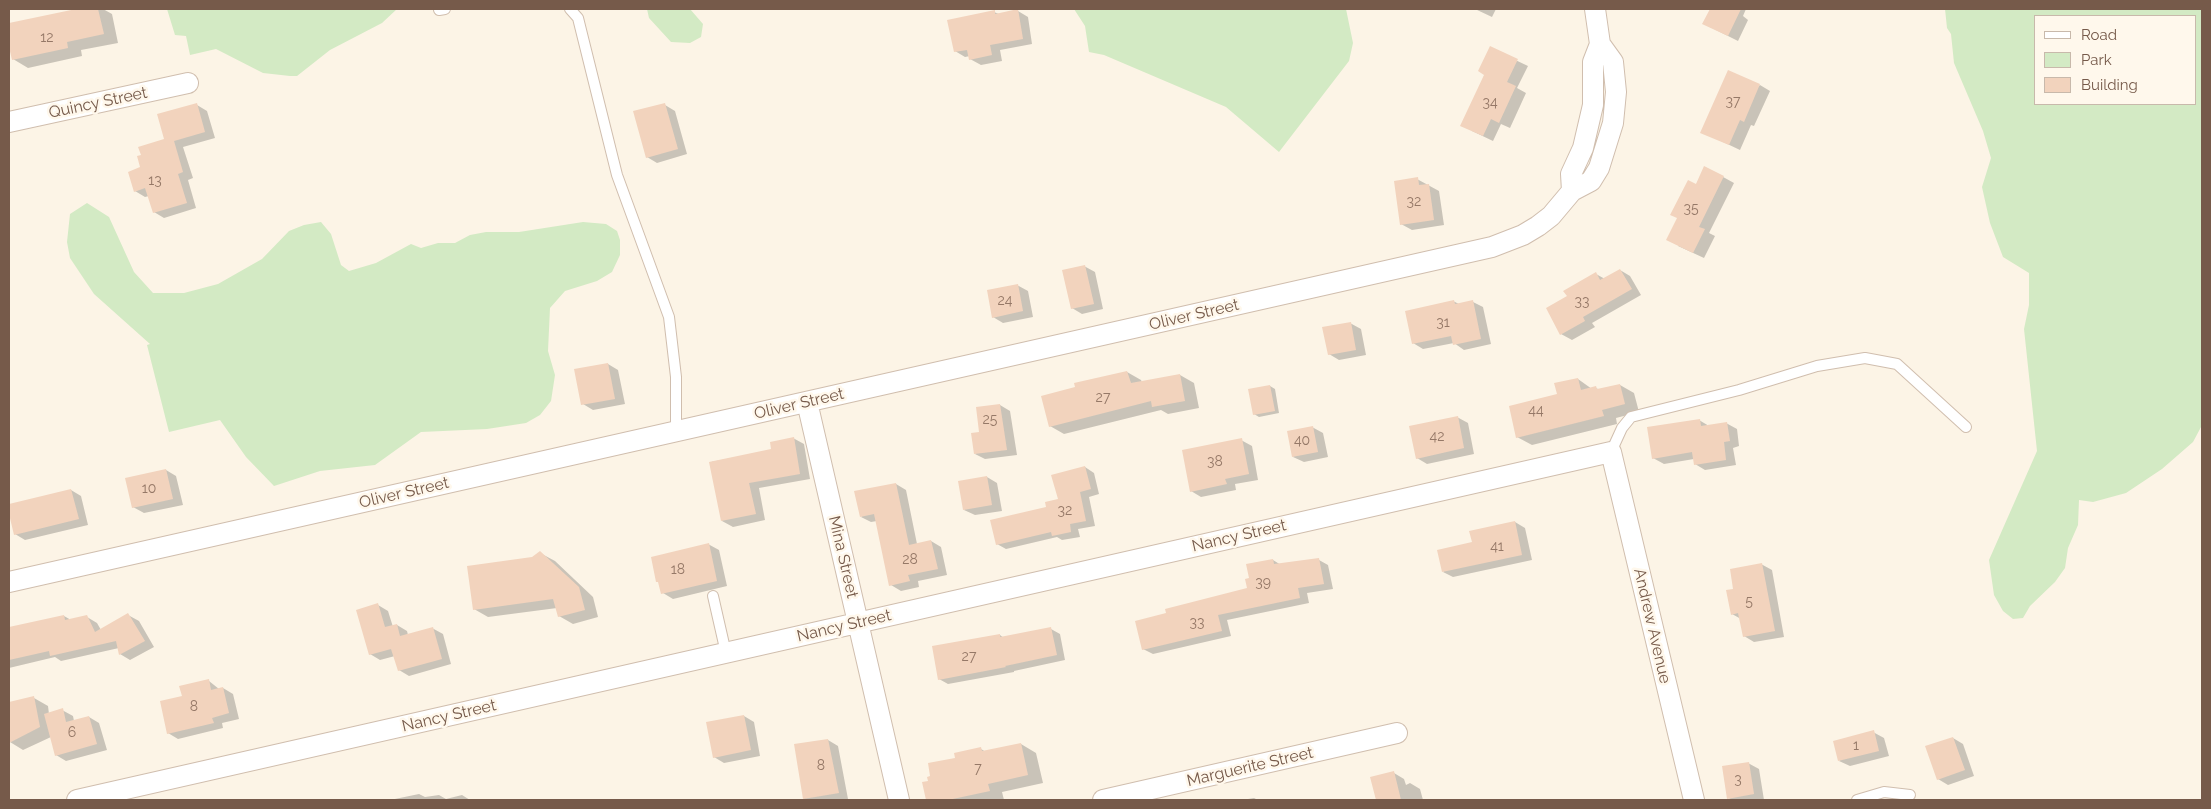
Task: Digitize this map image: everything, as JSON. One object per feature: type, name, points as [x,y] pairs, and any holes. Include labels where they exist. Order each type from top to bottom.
[{"type":"street","name":"Oliver Street","points":[[9,582],[1492,247],[1524,235],[1551,216],[1572,191],[1591,182],[1605,154],[1613,123],[1616,92],[1613,62],[1600,44],[1595,9]]},
{"type":"street","name":"Quincy Street","points":[[9,122],[188,84]]},
{"type":"street","name":"Mina Street","points":[[807,402],[899,800]]},
{"type":"street","name":"Nancy Street","points":[[77,800],[1611,452]]},
{"type":"street","name":"Andrew Avenue","points":[[1611,452],[1694,800]]},
{"type":"street","name":"Marguerite Street","points":[[1103,800],[1397,733]]},
{"type":"lane","points":[[570,9],[578,18],[617,175],[669,317],[676,377],[676,432]]},
{"type":"lane","points":[[1611,452],[1622,428],[1631,417],[1739,390],[1817,366],[1865,358],[1897,364],[1966,427]]},
{"type":"lane","points":[[713,596],[726,653]]},
{"type":"lane","points":[[1857,800],[1884,792],[1910,795]]},
{"type":"green space","points":[[167,9],[397,9],[382,23],[330,50],[297,76],[290,76],[263,73],[216,49],[190,55],[186,36],[175,35]]},
{"type":"green space","points":[[647,9],[690,9],[703,24],[701,37],[690,43],[671,42],[649,18]]},
{"type":"green space","points":[[1074,9],[1346,9],[1353,43],[1349,61],[1279,152],[1226,107],[1104,55],[1089,52],[1085,26]]},
{"type":"green space","points":[[1945,9],[2202,9],[2201,427],[2193,442],[2162,469],[2126,493],[2093,502],[2079,500],[2078,525],[2068,548],[2065,568],[2055,582],[2030,606],[2023,618],[2013,619],[2003,611],[1994,595],[1989,560],[2037,451],[2024,329],[2029,305],[2029,273],[2003,257],[1990,223],[1982,187],[1991,158],[1983,131],[1954,63],[1951,34],[1947,28]]},
{"type":"green space","points":[[87,203],[109,217],[134,272],[153,293],[184,293],[218,284],[262,259],[289,231],[304,225],[321,222],[331,234],[341,265],[349,271],[376,263],[411,244],[421,248],[438,243],[455,243],[470,235],[486,232],[519,232],[583,222],[606,224],[617,231],[620,240],[620,255],[612,272],[597,281],[565,291],[550,308],[548,351],[555,375],[551,401],[540,415],[526,423],[487,429],[421,432],[375,465],[320,471],[274,486],[246,457],[220,420],[169,432],[147,345],[150,344],[94,294],[70,258],[67,242],[70,214]]},
{"type":"building","points":[[76,9],[98,9],[104,34],[67,42],[68,48],[12,60],[9,47],[9,23]]},
{"type":"building","points":[[1018,9],[1023,39],[990,45],[992,55],[969,60],[967,50],[954,52],[947,20],[995,10],[995,14]]},
{"type":"building","points":[[1710,9],[1741,9],[1728,36],[1702,24]]},
{"type":"building","points":[[1490,46],[1518,59],[1507,82],[1516,86],[1499,123],[1491,119],[1483,136],[1460,126],[1484,75],[1478,71]]},
{"type":"building","points":[[1728,70],[1760,84],[1744,122],[1740,120],[1729,145],[1700,133]]},
{"type":"building","points":[[197,103],[205,132],[174,141],[183,172],[178,174],[187,203],[153,213],[145,188],[134,192],[128,172],[140,167],[137,156],[141,155],[138,147],[164,139],[157,114]]},
{"type":"building","points":[[665,103],[678,149],[646,158],[633,111]]},
{"type":"building","points":[[1704,166],[1724,176],[1699,227],[1705,229],[1693,253],[1666,240],[1677,218],[1670,215],[1688,180],[1696,184]]},
{"type":"building","points":[[1418,177],[1419,185],[1429,184],[1434,220],[1400,225],[1394,181]]},
{"type":"building","points":[[1085,265],[1094,304],[1071,309],[1062,270]]},
{"type":"building","points":[[1620,269],[1632,289],[1583,317],[1585,321],[1560,335],[1546,308],[1567,296],[1563,291],[1596,272],[1600,280]]},
{"type":"building","points":[[1018,284],[1023,311],[992,318],[987,290]]},
{"type":"building","points":[[1454,300],[1455,304],[1473,300],[1481,339],[1453,345],[1451,336],[1412,344],[1405,311]]},
{"type":"building","points":[[1351,322],[1356,350],[1328,355],[1322,327]]},
{"type":"building","points":[[608,363],[615,399],[581,405],[574,369]]},
{"type":"building","points":[[1127,371],[1131,383],[1180,374],[1185,401],[1152,407],[1151,401],[1049,427],[1041,396],[1075,387],[1074,383]]},
{"type":"building","points":[[1578,378],[1581,390],[1596,386],[1597,389],[1620,384],[1625,404],[1602,410],[1604,416],[1516,438],[1509,406],[1557,394],[1554,383]]},
{"type":"building","points":[[1270,385],[1275,411],[1253,415],[1248,389]]},
{"type":"building","points":[[1000,404],[1007,450],[974,454],[971,433],[979,432],[976,407]]},
{"type":"building","points":[[1458,416],[1464,448],[1416,459],[1409,426]]},
{"type":"building","points":[[1700,419],[1701,426],[1727,422],[1730,441],[1724,442],[1726,460],[1694,465],[1692,452],[1652,459],[1647,427]]},
{"type":"building","points":[[1313,426],[1318,452],[1292,457],[1287,431]]},
{"type":"building","points":[[794,437],[800,474],[749,483],[756,514],[721,521],[709,462],[771,449],[770,442]]},
{"type":"building","points":[[1242,438],[1249,474],[1225,479],[1227,484],[1190,492],[1182,450]]},
{"type":"building","points":[[1085,466],[1091,489],[1080,492],[1086,521],[1070,524],[1071,532],[1052,536],[1051,532],[996,545],[990,520],[1046,507],[1045,502],[1058,499],[1051,475]]},
{"type":"building","points":[[166,469],[173,499],[132,508],[125,478]]},
{"type":"building","points":[[987,476],[992,505],[963,510],[958,481]]},
{"type":"building","points":[[896,483],[909,545],[931,540],[938,569],[908,575],[910,581],[889,586],[874,514],[860,517],[854,491]]},
{"type":"building","points":[[71,489],[79,519],[14,535],[9,514],[9,504]]},
{"type":"building","points":[[1515,521],[1522,555],[1442,572],[1437,550],[1472,542],[1469,531]]},
{"type":"building","points":[[709,543],[717,581],[661,594],[658,582],[656,582],[651,557]]},
{"type":"building","points":[[540,551],[579,587],[585,610],[558,617],[553,599],[473,610],[467,566],[532,557]]},
{"type":"building","points":[[1319,558],[1324,584],[1298,588],[1300,598],[1218,615],[1222,631],[1142,650],[1135,621],[1166,613],[1165,609],[1247,588],[1245,579],[1249,578],[1246,564],[1273,559],[1274,564]]},
{"type":"building","points":[[1762,563],[1775,631],[1743,637],[1738,613],[1731,615],[1726,590],[1733,589],[1730,569]]},
{"type":"building","points":[[378,603],[385,627],[397,624],[400,636],[433,627],[442,659],[398,671],[391,649],[369,655],[356,610]]},
{"type":"building","points":[[128,613],[145,641],[119,655],[116,641],[50,656],[49,651],[9,660],[9,627],[64,615],[65,620],[87,615],[95,632]]},
{"type":"building","points":[[1051,627],[1057,655],[938,680],[932,646],[1000,634],[1000,637]]},
{"type":"building","points":[[209,679],[211,690],[223,687],[229,713],[212,718],[214,723],[167,734],[160,701],[182,696],[179,686]]},
{"type":"building","points":[[34,696],[40,727],[9,743],[9,702]]},
{"type":"building","points":[[63,708],[66,722],[89,716],[97,744],[55,756],[44,714]]},
{"type":"building","points":[[744,715],[751,750],[713,758],[706,722]]},
{"type":"building","points":[[1874,730],[1879,751],[1838,761],[1833,741]]},
{"type":"building","points":[[1953,737],[1965,770],[1937,780],[1925,746]]},
{"type":"building","points":[[828,739],[839,793],[803,799],[794,744]]},
{"type":"building","points":[[1021,743],[1028,775],[988,784],[990,791],[948,800],[926,800],[922,782],[928,781],[927,777],[930,776],[928,763],[955,758],[954,753],[981,747],[982,751]]},
{"type":"building","points":[[1749,762],[1754,794],[1727,799],[1722,766]]},
{"type":"building","points":[[1394,771],[1401,800],[1376,800],[1370,777]]}]
